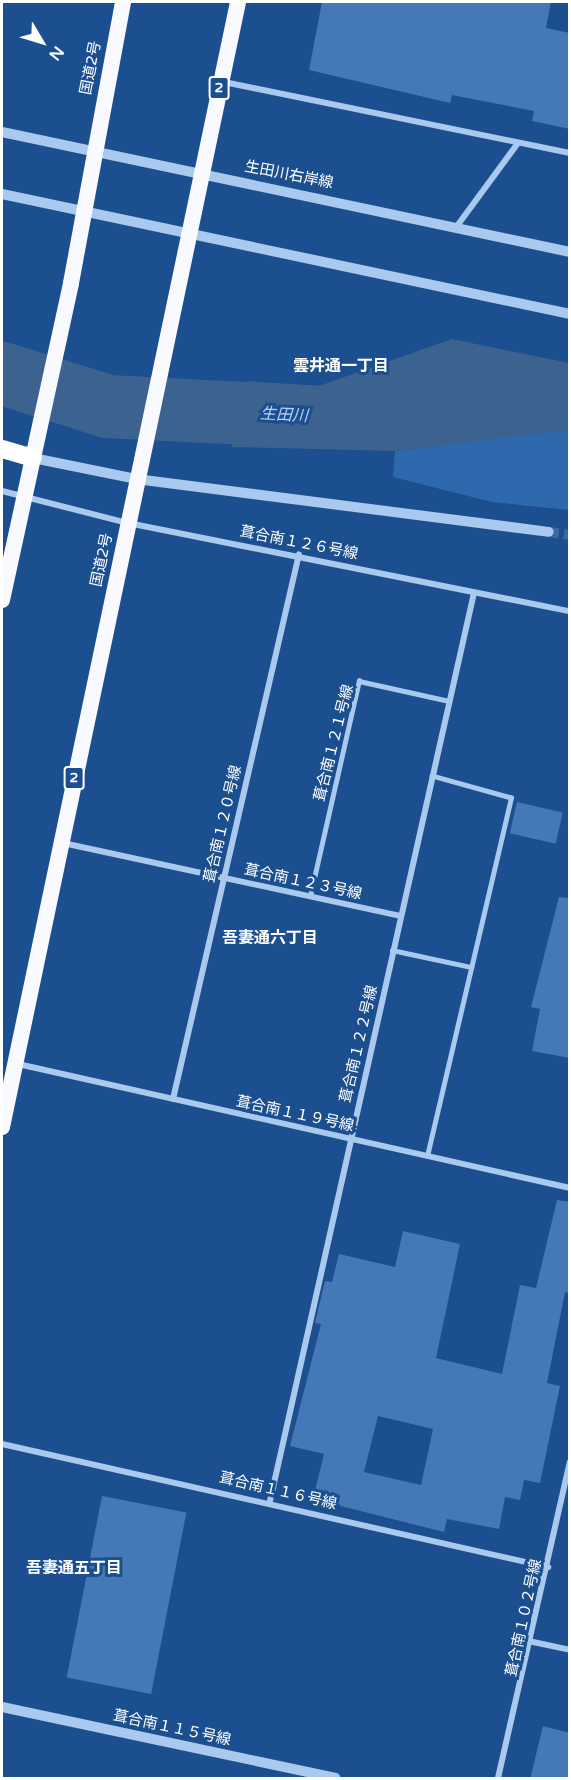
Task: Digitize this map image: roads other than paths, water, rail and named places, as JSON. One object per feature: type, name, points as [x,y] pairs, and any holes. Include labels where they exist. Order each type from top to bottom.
[{"type":"highway","name":"国道2号","points":[[2,600],[71,283],[93,153],[123,2]]},
{"type":"highway","name":"国道2号","points":[[2,1126],[146,429],[176,303],[238,2]]},
{"type":"highway","points":[[2,449],[33,458]]},
{"type":"street","points":[[220,81],[570,153]]},
{"type":"street","name":"生田川右岸線","points":[[2,132],[93,153],[457,226],[570,252]]},
{"type":"street","points":[[457,226],[518,143]]},
{"type":"street","points":[[2,194],[82,214],[189,234],[570,314]]},
{"type":"street","points":[[33,458],[136,479],[549,532]]},
{"type":"street","name":"葺合南１２６号線","points":[[2,491],[128,523],[299,554],[474,593],[570,611]]},
{"type":"street","name":"葺合南１２０号線","points":[[173,1099],[222,877],[299,554]]},
{"type":"street","name":"葺合南１２２号線","points":[[270,1501],[474,593]]},
{"type":"street","name":"葺合南１２３号線","points":[[60,843],[400,915]]},
{"type":"street","name":"葺合南１１９号線","points":[[14,1064],[570,1188]]},
{"type":"street","name":"葺合南１１６号線","points":[[2,1444],[270,1501],[548,1567]]},
{"type":"street","name":"葺合南１０２号線","points":[[498,1779],[532,1642],[570,1462]]},
{"type":"street","points":[[532,1642],[570,1650]]},
{"type":"street","name":"葺合南１１５号線","points":[[2,1707],[336,1779]]},
{"type":"lane","name":"葺合南１２１号線","points":[[310,896],[359,681],[449,701]]},
{"type":"lane","points":[[427,1156],[511,798],[432,776]]},
{"type":"lane","points":[[392,950],[471,967]]},
{"type":"water","points":[[452,339],[569,363],[569,430],[395,451],[232,447],[248,381],[319,386]]},
{"type":"waterway","name":"生田川","points":[[2,373],[107,406],[327,417]]},
{"type":"tunnel","points":[[549,532],[570,535]]},
{"type":"district","name":"雲井通一丁目","points":[[341,366]]},
{"type":"district","name":"吾妻通六丁目","points":[[270,938]]},
{"type":"district","name":"吾妻通五丁目","points":[[74,1568]]}]
